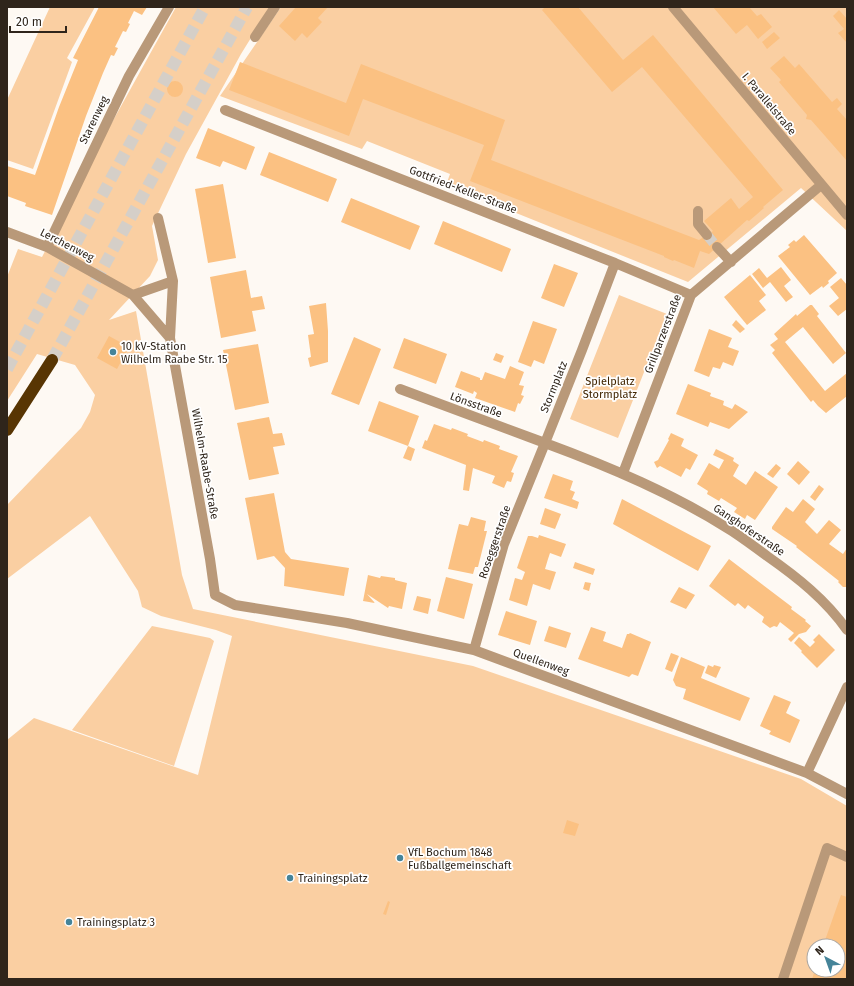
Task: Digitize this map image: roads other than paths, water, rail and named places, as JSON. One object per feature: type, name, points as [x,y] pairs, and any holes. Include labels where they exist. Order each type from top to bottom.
[{"type":"highway","points":[[7,430],[52,360]]},
{"type":"street","name":"Starenweg","points":[[47,247],[129,76],[169,7]]},
{"type":"street","points":[[255,37],[275,7]]},
{"type":"street","name":"I. Parallelstraße","points":[[673,7],[847,215]]},
{"type":"street","name":"Gottfried-Keller-Straße","points":[[225,110],[615,263],[691,295]]},
{"type":"street","name":"Grillparzerstraße","points":[[623,473],[691,295],[821,185]]},
{"type":"street","points":[[698,211],[698,224],[707,235]]},
{"type":"street","name":"Wilhelm-Raabe-Straße","points":[[158,218],[173,281],[170,338],[210,559],[214,595]]},
{"type":"street","name":"Lerchenweg","points":[[7,232],[47,247],[133,295]]},
{"type":"street","points":[[717,247],[731,262]]},
{"type":"street","name":"Stormplatz","points":[[545,443],[615,263]]},
{"type":"street","points":[[170,338],[133,295],[173,281]]},
{"type":"street","name":"Lönsstraße","points":[[400,389],[545,443]]},
{"type":"street","points":[[545,443],[623,473]]},
{"type":"street","name":"Roseggerstraße","points":[[474,650],[504,544],[545,443]]},
{"type":"street","name":"Ganghoferstraße","points":[[623,473],[679,500],[732,531],[784,568],[809,588],[832,611],[847,630]]},
{"type":"street","name":"Quellenweg","points":[[214,595],[234,605],[347,623],[474,650],[807,774],[847,794]]},
{"type":"street","points":[[807,774],[847,687]]},
{"type":"street","points":[[783,979],[827,848],[847,857]]},
{"type":"tunnel","points":[[7,369],[205,7]]},
{"type":"tunnel","points":[[52,360],[247,7]]},
{"type":"tunnel","points":[[707,235],[717,247]]},
{"type":"place","name":"10 kV-Station Wilhelm Raabe Str. 15","points":[[113,352]]},
{"type":"place","name":"VfL Bochum 1848 Fußballgemeinschaft","points":[[400,858]]},
{"type":"place","name":"Trainingsplatz","points":[[290,878]]},
{"type":"place","name":"Trainingsplatz 3","points":[[69,922]]},
{"type":"park label","name":"Spielplatz Stormplatz","points":[[610,387]]}]
